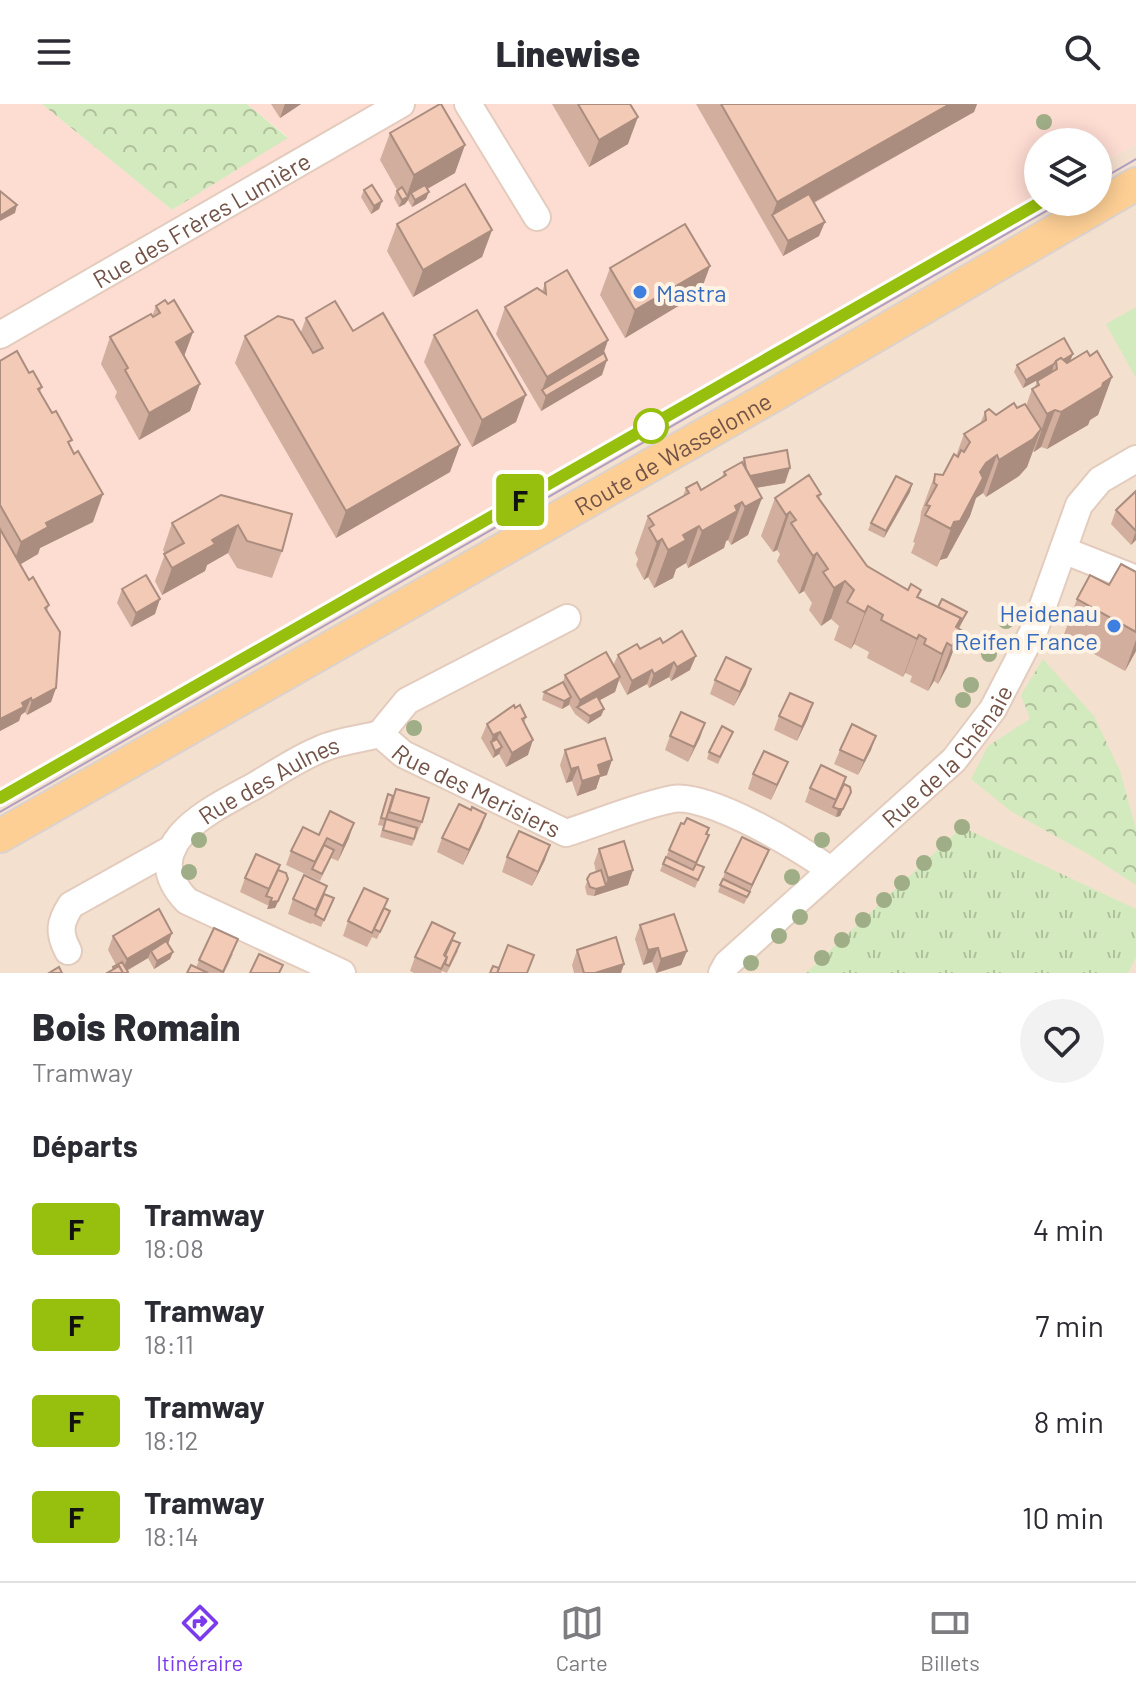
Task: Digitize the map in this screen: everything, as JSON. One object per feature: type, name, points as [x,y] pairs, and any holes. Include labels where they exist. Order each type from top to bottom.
[{"type":"main road","name":"Route de Wasselonne","points":[[0,836],[745,412],[1136,184]]},
{"type":"street","name":"Rue des Frères Lumière","points":[[0,335],[401,104]]},
{"type":"street","points":[[468,104],[537,217]]},
{"type":"street","name":"Rue de la Chênaie","points":[[722,973],[727,964],[954,760],[993,709],[1035,628],[1079,505],[1100,480],[1136,459]]},
{"type":"street","points":[[1063,550],[1136,579]]},
{"type":"street","name":"Rue des Merisiers","points":[[567,618],[407,701],[380,734],[403,754],[566,833],[675,799],[701,800],[805,851],[830,870]]},
{"type":"street","name":"Rue des Aulnes","points":[[68,951],[59,935],[62,919],[71,905],[173,848],[192,822],[322,747],[380,734]]},
{"type":"street","points":[[173,848],[169,863],[171,879],[187,901],[342,973]]},
{"type":"shaded area","points":[[0,104],[42,104],[172,210],[288,137],[247,104],[1136,104],[1136,144],[1112,158],[1112,128],[1024,128],[1024,208],[0,787]]},
{"type":"shaded area","points":[[1136,144],[1136,973],[0,973],[0,787],[1024,208],[1024,216],[1112,216],[1112,158]]},
{"type":"green space","points":[[42,104],[247,104],[288,138],[172,210]]},
{"type":"green space","points":[[1136,307],[1136,378],[1106,324]]},
{"type":"green space","points":[[1043,659],[1094,716],[1120,771],[1136,829],[1136,885],[1012,812],[971,779],[988,746],[1030,719],[1021,695]]},
{"type":"green space","points":[[962,827],[1136,909],[1136,957],[1128,973],[806,973]]},
{"type":"building","points":[[441,104],[465,145],[414,175],[390,133]]},
{"type":"building","points":[[578,104],[630,104],[638,117],[599,140]]},
{"type":"building","points":[[721,104],[950,104],[777,202]]},
{"type":"building","points":[[465,184],[492,230],[423,270],[397,224]]},
{"type":"building","points":[[372,185],[382,201],[374,206],[364,190]]},
{"type":"building","points":[[425,185],[429,192],[415,200],[411,193]]},
{"type":"building","points":[[402,187],[408,197],[402,200],[397,191]]},
{"type":"building","points":[[0,191],[17,205],[0,216]]},
{"type":"building","points":[[809,194],[825,222],[788,241],[772,215]]},
{"type":"building","points":[[685,224],[710,266],[635,310],[610,268]]},
{"type":"building","points":[[567,270],[608,340],[547,377],[505,307],[537,288],[546,294],[545,283]]},
{"type":"building","points":[[165,300],[168,304],[174,300],[193,332],[176,342],[200,384],[149,413],[110,337],[151,314],[153,317],[160,313],[156,306]]},
{"type":"building","points":[[335,301],[353,331],[383,313],[460,445],[346,511],[245,336],[278,316],[293,320],[313,353],[323,348],[306,318]]},
{"type":"building","points":[[477,310],[526,395],[482,420],[434,335]]},
{"type":"building","points":[[1064,338],[1073,354],[1026,380],[1017,365]]},
{"type":"building","points":[[17,351],[29,373],[33,371],[42,387],[38,389],[52,413],[56,411],[72,440],[68,442],[74,454],[78,451],[103,494],[46,523],[48,527],[21,542],[0,505],[0,361]]},
{"type":"building","points":[[1087,351],[1090,356],[1097,351],[1112,377],[1102,387],[1061,412],[1055,410],[1047,414],[1032,389],[1039,385],[1037,381],[1057,369],[1056,361],[1061,358],[1067,363]]},
{"type":"building","points":[[604,353],[607,360],[546,396],[542,390]]},
{"type":"building","points":[[1014,403],[1017,408],[1025,404],[1041,429],[1033,439],[999,460],[997,455],[986,463],[980,472],[983,478],[960,521],[954,522],[951,529],[925,515],[930,506],[926,505],[937,485],[934,483],[935,474],[943,475],[954,454],[958,457],[970,442],[964,434],[986,420],[985,412],[989,409],[996,415]]},
{"type":"building","points":[[787,450],[790,468],[750,476],[744,458]]},
{"type":"building","points":[[742,462],[762,498],[745,507],[742,502],[735,506],[737,511],[702,531],[699,526],[683,535],[686,540],[668,550],[662,539],[657,542],[649,528],[654,525],[648,516],[689,493],[686,488],[697,482],[701,490]]},
{"type":"building","points":[[809,475],[821,494],[817,496],[867,566],[908,590],[911,584],[921,590],[917,597],[961,618],[956,627],[961,630],[952,646],[947,643],[942,654],[924,644],[926,639],[919,635],[917,639],[881,620],[883,615],[868,606],[865,612],[847,602],[854,590],[845,581],[834,588],[823,572],[828,569],[817,553],[813,556],[791,523],[796,520],[790,512],[786,515],[775,498]]},
{"type":"building","points":[[896,476],[912,484],[886,531],[871,523]]},
{"type":"building","points":[[1136,491],[1136,531],[1116,510]]},
{"type":"building","points":[[221,495],[292,514],[282,551],[247,541],[238,525],[212,540],[215,544],[172,568],[164,554],[184,543],[172,523]]},
{"type":"building","points":[[0,529],[29,580],[33,577],[49,605],[45,608],[60,632],[56,688],[32,701],[31,698],[22,703],[24,707],[0,719]]},
{"type":"building","points":[[1121,564],[1136,572],[1136,632],[1077,599],[1090,575],[1109,585]]},
{"type":"building","points":[[146,575],[160,599],[136,613],[122,589]]},
{"type":"building","points":[[942,599],[967,612],[958,627],[961,618],[938,607]]},
{"type":"building","points":[[682,631],[696,656],[677,667],[674,662],[654,674],[652,670],[632,681],[618,655],[637,644],[640,649],[660,638],[663,643]]},
{"type":"building","points":[[606,652],[620,677],[580,700],[565,675]]},
{"type":"building","points":[[726,657],[751,669],[740,692],[715,680]]},
{"type":"building","points":[[563,682],[571,697],[564,701],[544,692]]},
{"type":"building","points":[[790,693],[813,703],[802,727],[779,716]]},
{"type":"building","points":[[597,696],[604,709],[590,716],[577,707]]},
{"type":"building","points":[[514,705],[515,708],[520,705],[526,717],[522,719],[533,740],[512,753],[500,732],[493,735],[487,724]]},
{"type":"building","points":[[681,712],[705,723],[694,747],[670,736]]},
{"type":"building","points":[[852,724],[876,736],[864,761],[840,750]]},
{"type":"building","points":[[722,726],[733,732],[720,757],[709,752]]},
{"type":"building","points":[[605,738],[612,760],[598,765],[601,775],[582,781],[578,767],[571,769],[565,750]]},
{"type":"building","points":[[497,739],[502,747],[495,751],[491,742]]},
{"type":"building","points":[[764,751],[788,762],[777,785],[753,774]]},
{"type":"building","points":[[821,765],[846,777],[836,800],[810,788]]},
{"type":"building","points":[[844,784],[850,787],[851,792],[843,809],[838,809],[833,807]]},
{"type":"building","points":[[396,789],[429,798],[422,822],[389,812]]},
{"type":"building","points":[[388,794],[393,796],[386,819],[381,818]]},
{"type":"building","points":[[459,804],[486,814],[469,850],[442,838]]},
{"type":"building","points":[[330,811],[354,823],[343,846],[327,838],[315,862],[291,851],[303,827],[319,835]]},
{"type":"building","points":[[687,818],[709,828],[706,834],[709,835],[696,863],[669,850],[681,823],[684,824]]},
{"type":"building","points":[[386,819],[417,828],[414,839],[383,830]]},
{"type":"building","points":[[519,831],[550,845],[538,872],[507,857]]},
{"type":"building","points":[[742,837],[769,850],[752,885],[725,872]]},
{"type":"building","points":[[624,841],[633,870],[608,878],[599,849]]},
{"type":"building","points":[[324,845],[334,850],[322,874],[312,869]]},
{"type":"building","points":[[256,854],[280,865],[269,889],[245,878]]},
{"type":"building","points":[[666,857],[693,870],[696,864],[704,867],[698,880],[663,864]]},
{"type":"building","points":[[278,870],[286,873],[288,879],[278,901],[270,902],[272,898],[266,896]]},
{"type":"building","points":[[601,870],[606,886],[590,887],[587,879],[590,874]]},
{"type":"building","points":[[304,875],[327,886],[316,910],[293,899]]},
{"type":"building","points":[[723,879],[750,892],[747,897],[720,885]]},
{"type":"building","points":[[364,888],[388,899],[372,933],[348,921]]},
{"type":"building","points":[[324,894],[334,898],[324,920],[315,915]]},
{"type":"building","points":[[384,908],[390,911],[380,932],[374,929]]},
{"type":"building","points":[[159,909],[172,933],[127,959],[113,936]]},
{"type":"building","points":[[674,914],[687,951],[661,959],[658,948],[648,950],[640,925]]},
{"type":"building","points":[[432,922],[455,933],[441,969],[415,957]]},
{"type":"building","points":[[214,928],[238,939],[223,972],[199,960]]},
{"type":"building","points":[[616,937],[624,964],[595,973],[584,973],[577,950]]},
{"type":"building","points":[[452,940],[460,943],[449,966],[445,964],[445,956]]},
{"type":"building","points":[[166,941],[173,952],[157,961],[151,951]]},
{"type":"building","points":[[508,945],[534,955],[527,973],[497,973]]},
{"type":"building","points":[[259,954],[283,965],[279,973],[250,973]]},
{"type":"building","points":[[122,962],[126,973],[119,966],[113,967]]},
{"type":"building","points":[[191,965],[208,973],[187,973]]},
{"type":"building","points":[[119,966],[123,973],[107,973]]},
{"type":"building","points":[[493,966],[499,968],[497,973],[490,973]]},
{"type":"tram line","points":[[1112,173],[1136,159]]},
{"type":"tram line","name":"F","points":[[0,798],[1024,212]]},
{"type":"tram line","points":[[0,812],[1038,216]]},
{"type":"place","name":"Mastra","points":[[640,292]]},
{"type":"place","name":"Heidenau Reifen France","points":[[1114,626]]}]
